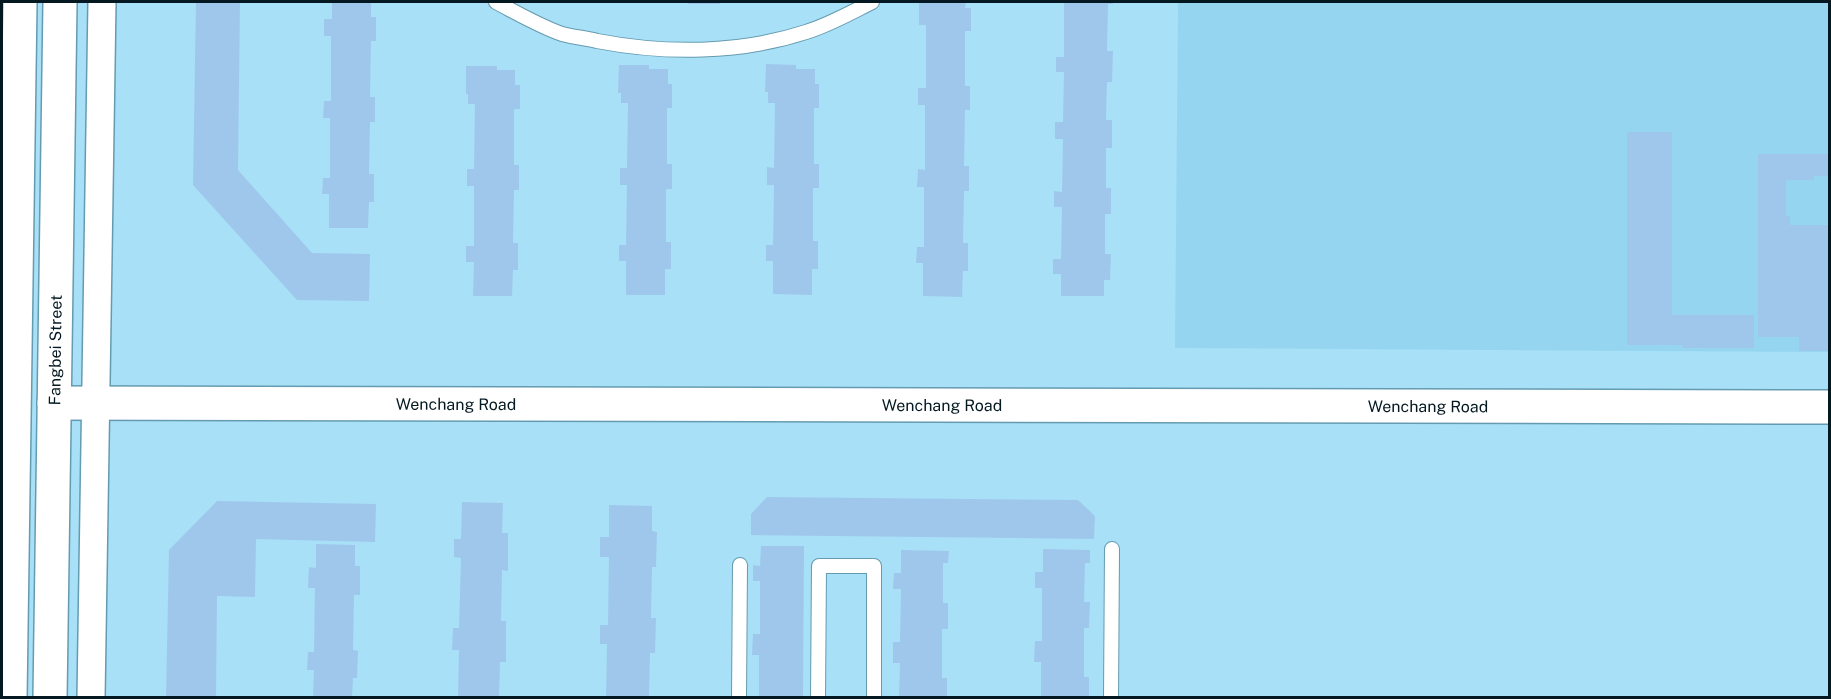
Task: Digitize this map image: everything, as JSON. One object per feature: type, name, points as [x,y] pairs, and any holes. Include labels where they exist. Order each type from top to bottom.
[{"type":"street","points":[[10,698],[20,2]]},
{"type":"street","name":"Fangbei Street","points":[[50,698],[60,2]]},
{"type":"street","points":[[91,698],[102,2]]},
{"type":"street","name":"Wenchang Road","points":[[54,403],[1830,407]]},
{"type":"lane","points":[[496,2],[563,34],[622,45],[662,49],[703,49],[751,45],[798,34],[833,21],[872,2]]},
{"type":"lane","points":[[1111,698],[1112,549]]},
{"type":"lane","points":[[739,698],[740,565]]},
{"type":"lane","points":[[819,698],[819,566],[874,566],[874,698]]},
{"type":"shaded area","points":[[1178,2],[1829,2],[1829,352],[1175,348]]},
{"type":"building","points":[[196,2],[240,2],[238,170],[312,253],[370,254],[369,301],[297,300],[193,185]]},
{"type":"building","points":[[332,2],[371,2],[371,17],[376,17],[376,41],[371,41],[370,97],[375,97],[375,122],[370,122],[369,174],[374,174],[374,202],[369,202],[368,228],[329,228],[329,194],[322,194],[323,178],[330,178],[330,118],[323,118],[324,101],[331,101],[331,36],[324,36],[324,19],[332,19]]},
{"type":"building","points":[[688,2],[720,2],[720,4],[688,4]]},
{"type":"building","points":[[919,2],[966,2],[965,8],[971,8],[971,31],[965,31],[965,86],[970,86],[970,110],[965,110],[964,166],[969,166],[969,191],[964,191],[963,243],[968,243],[968,271],[963,271],[962,297],[923,296],[923,263],[916,263],[917,247],[924,247],[924,187],[917,187],[918,169],[925,170],[925,105],[918,105],[918,88],[926,88],[926,25],[919,25]]},
{"type":"building","points":[[1064,2],[1113,2],[1113,4],[1108,4],[1107,51],[1113,51],[1112,82],[1107,82],[1106,120],[1112,120],[1112,148],[1106,148],[1106,188],[1111,188],[1111,214],[1105,214],[1105,254],[1111,254],[1110,280],[1104,280],[1104,296],[1061,296],[1061,274],[1053,274],[1053,259],[1061,259],[1062,207],[1054,207],[1054,191],[1062,192],[1063,139],[1055,139],[1055,122],[1063,122],[1064,72],[1056,72],[1056,57],[1064,57]]},
{"type":"building","points":[[766,64],[796,65],[796,69],[815,69],[815,84],[819,84],[819,108],[814,108],[814,164],[819,164],[819,188],[813,188],[813,241],[818,241],[818,269],[812,269],[812,295],[773,294],[773,261],[766,261],[766,245],[773,245],[774,185],[767,185],[767,167],[774,168],[775,103],[768,103],[768,92],[765,92]]},
{"type":"building","points":[[619,65],[649,65],[649,69],[668,69],[668,84],[672,84],[672,108],[667,108],[667,164],[672,164],[672,189],[666,189],[666,242],[671,242],[671,269],[665,269],[665,295],[626,295],[626,261],[619,261],[619,245],[626,245],[627,185],[620,185],[620,168],[627,168],[628,103],[621,103],[621,93],[618,93]]},
{"type":"building","points":[[466,66],[497,66],[497,70],[515,70],[515,85],[520,85],[520,109],[514,109],[514,165],[519,165],[519,190],[514,190],[513,243],[518,243],[518,270],[513,270],[512,296],[473,296],[474,262],[466,262],[466,246],[474,246],[474,186],[467,186],[467,169],[474,169],[475,104],[468,104]]},
{"type":"building","points":[[1627,132],[1672,132],[1672,315],[1754,315],[1754,348],[1627,345]]},
{"type":"building","points":[[1758,154],[1830,154],[1830,176],[1814,176],[1814,180],[1786,180],[1786,216],[1790,216],[1790,225],[1830,225],[1830,351],[1799,351],[1799,337],[1758,337]]},
{"type":"building","points":[[767,497],[1078,500],[1095,516],[1094,539],[751,535],[751,514]]},
{"type":"building","points":[[217,501],[376,504],[375,542],[256,539],[255,597],[217,596],[216,698],[166,698],[169,550]]},
{"type":"building","points":[[462,502],[503,503],[502,533],[508,533],[508,571],[502,570],[501,621],[506,621],[506,662],[500,662],[499,698],[458,698],[459,650],[452,650],[453,628],[459,628],[461,558],[454,557],[454,539],[461,539]]},
{"type":"building","points":[[609,505],[652,506],[652,531],[657,532],[656,567],[652,567],[651,618],[656,618],[655,653],[650,653],[649,698],[606,698],[607,644],[600,644],[600,625],[608,625],[609,557],[600,557],[600,537],[609,537]]},
{"type":"building","points":[[316,544],[355,545],[355,566],[360,566],[360,595],[354,595],[353,650],[358,651],[357,678],[353,678],[352,698],[313,698],[314,670],[307,670],[308,652],[314,652],[315,588],[308,588],[309,567],[316,568]]},
{"type":"building","points":[[761,546],[804,546],[803,698],[759,698],[759,655],[752,655],[753,634],[760,634],[760,581],[753,581],[753,565],[760,566]]},
{"type":"building","points":[[1043,549],[1090,550],[1090,563],[1085,563],[1084,602],[1090,602],[1089,628],[1084,628],[1084,677],[1089,677],[1089,698],[1041,698],[1041,662],[1034,662],[1035,641],[1042,641],[1042,588],[1035,588],[1035,572],[1043,572]]},
{"type":"building","points":[[901,550],[949,551],[948,563],[943,563],[943,603],[948,603],[948,629],[942,629],[942,678],[947,678],[947,698],[899,698],[900,663],[893,663],[893,642],[900,642],[901,589],[893,589],[894,573],[901,573]]}]
